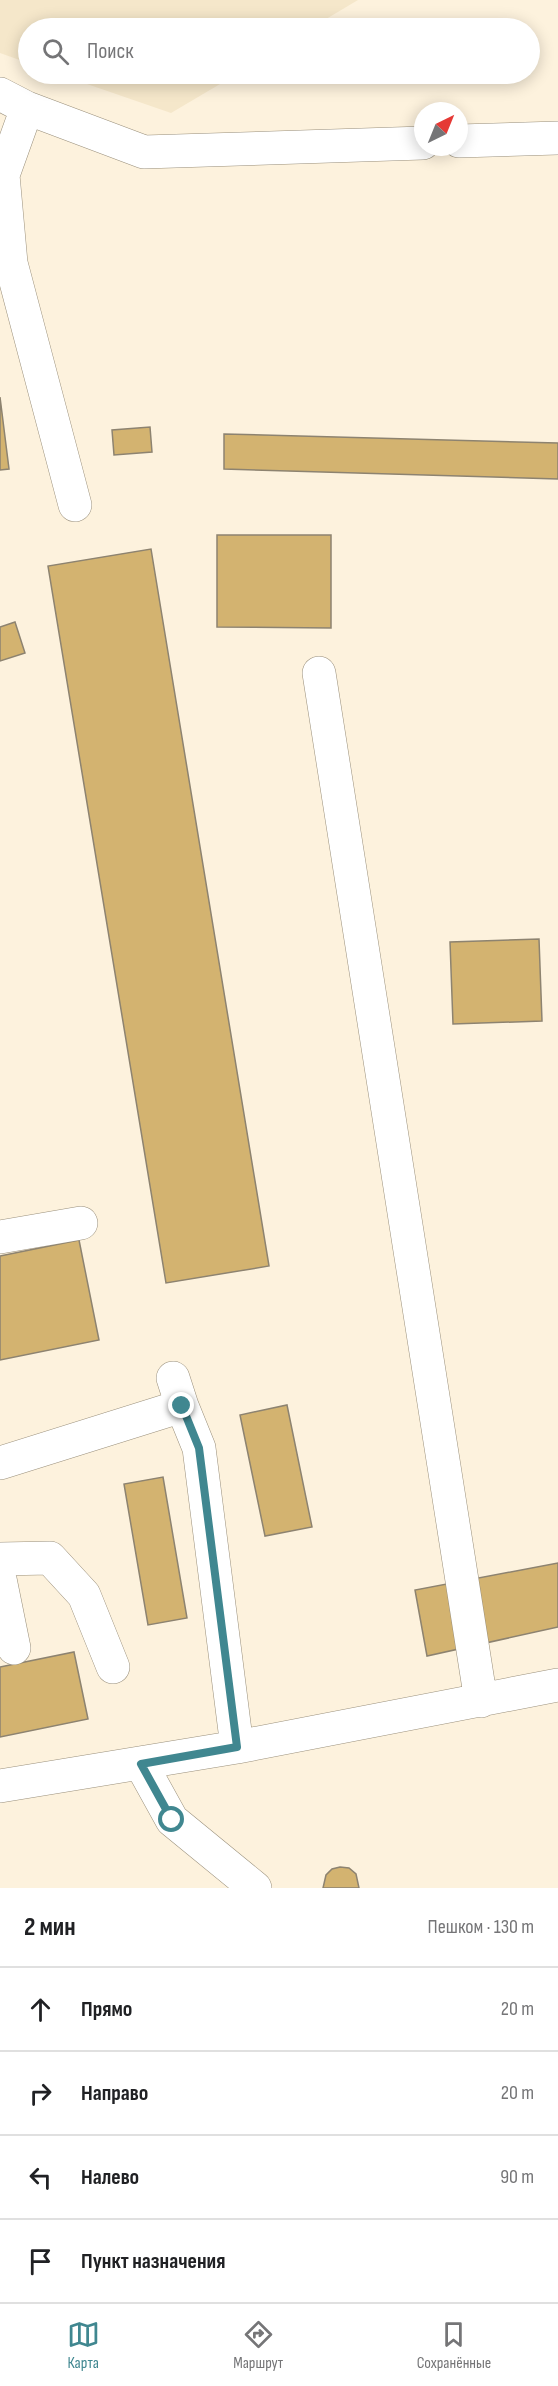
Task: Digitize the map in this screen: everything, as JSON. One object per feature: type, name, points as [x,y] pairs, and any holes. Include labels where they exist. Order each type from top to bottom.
[{"type":"lane","points":[[75,505],[11,263],[3,175],[13,101],[144,152],[414,143]]},
{"type":"lane","points":[[468,141],[558,138]]},
{"type":"lane","points":[[319,673],[481,1701]]},
{"type":"lane","points":[[0,1237],[81,1223]]},
{"type":"lane","points":[[0,1463],[178,1392],[199,1448],[237,1747]]},
{"type":"lane","points":[[0,1560],[50,1558],[84,1595],[113,1667]]},
{"type":"lane","points":[[0,1579],[14,1648]]},
{"type":"lane","points":[[0,1786],[237,1747],[558,1685]]},
{"type":"lane","points":[[141,1764],[172,1820],[255,1888]]},
{"type":"shaded area","points":[[0,0],[358,0],[328,18],[18,18],[18,59],[0,53]]},
{"type":"shaded area","points":[[87,84],[220,84],[171,113]]},
{"type":"building","points":[[0,397],[9,469],[0,470]]},
{"type":"building","points":[[150,427],[152,452],[114,455],[112,430]]},
{"type":"building","points":[[224,434],[558,443],[558,479],[224,469]]},
{"type":"building","points":[[217,535],[331,535],[331,628],[217,627]]},
{"type":"building","points":[[151,549],[269,1266],[166,1283],[48,566]]},
{"type":"building","points":[[15,622],[25,653],[0,661],[0,627]]},
{"type":"building","points":[[539,939],[542,1021],[453,1024],[450,942]]},
{"type":"building","points":[[79,1240],[99,1340],[0,1360],[0,1256]]},
{"type":"building","points":[[287,1405],[312,1527],[265,1536],[240,1415]]},
{"type":"building","points":[[163,1477],[187,1618],[148,1625],[124,1484]]},
{"type":"building","points":[[558,1563],[558,1627],[427,1656],[415,1590]]},
{"type":"building","points":[[74,1652],[88,1719],[0,1737],[0,1667]]},
{"type":"building","points":[[349,1868],[356,1874],[359,1888],[323,1888],[326,1875],[332,1869]]},
{"type":"route","points":[[172,1820],[141,1764],[237,1747],[199,1448],[182,1406]]}]
